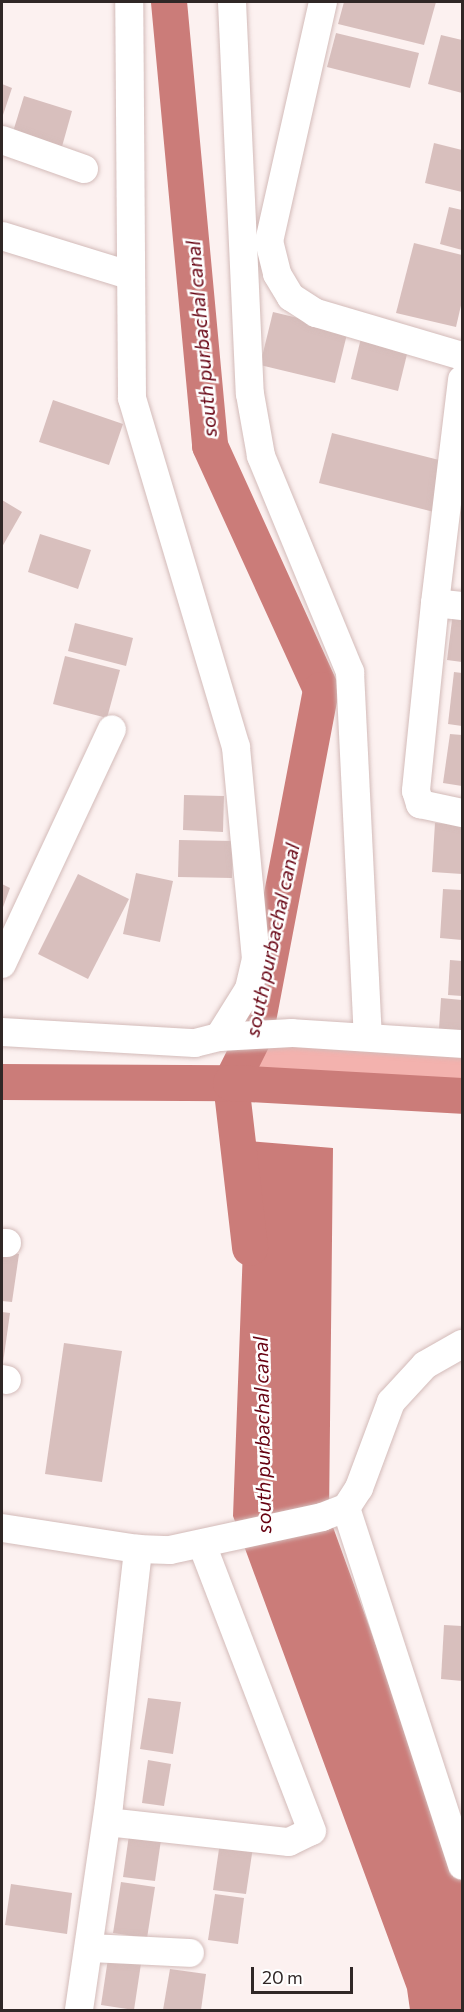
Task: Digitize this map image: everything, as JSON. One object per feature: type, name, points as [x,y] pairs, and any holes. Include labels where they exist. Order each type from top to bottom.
[{"type":"street","points":[[129,2],[129,275],[132,398],[236,747],[256,959],[249,989],[231,1036]]},
{"type":"street","points":[[232,2],[250,394],[261,456],[350,672],[368,1036]]},
{"type":"street","points":[[322,2],[269,241],[276,274],[291,297],[316,313],[462,356]]},
{"type":"street","points":[[2,140],[84,169]]},
{"type":"street","points":[[2,236],[129,275]]},
{"type":"street","points":[[462,380],[449,605],[416,791],[420,804],[462,813]]},
{"type":"street","points":[[2,964],[112,729]]},
{"type":"street","points":[[2,1032],[195,1043],[231,1036],[292,1033],[368,1036],[462,1044]]},
{"type":"street","points":[[2,1528],[138,1549],[170,1550],[334,1512],[359,1488],[391,1402],[425,1365],[462,1344]]},
{"type":"street","points":[[334,1512],[462,1866]]},
{"type":"street","points":[[107,1822],[289,1842],[312,1831],[202,1544]]},
{"type":"street","points":[[80,2010],[107,1822],[138,1549]]},
{"type":"street","points":[[89,1948],[190,1953]]},
{"type":"shaded area","points":[[267,1043],[462,1056],[462,1096],[231,1083]]},
{"type":"water","points":[[247,1141],[333,1148],[329,1516],[462,1882],[462,2010],[410,2010],[407,1989],[233,1516]]},
{"type":"building","points":[[344,2],[436,2],[424,45],[338,24]]},
{"type":"building","points":[[336,33],[419,53],[410,88],[327,67]]},
{"type":"building","points":[[441,35],[462,40],[462,93],[428,84]]},
{"type":"building","points":[[2,84],[12,88],[2,118]]},
{"type":"building","points":[[24,96],[72,111],[61,150],[12,135]]},
{"type":"building","points":[[434,143],[462,150],[462,192],[425,183]]},
{"type":"building","points":[[449,207],[462,210],[462,250],[440,244]]},
{"type":"building","points":[[414,243],[462,255],[462,301],[456,327],[396,313]]},
{"type":"building","points":[[273,312],[348,330],[335,383],[260,365]]},
{"type":"building","points":[[363,330],[410,342],[398,391],[351,379]]},
{"type":"building","points":[[53,400],[123,424],[109,465],[39,442]]},
{"type":"building","points":[[332,433],[451,463],[438,513],[319,483]]},
{"type":"building","points":[[2,500],[22,512],[2,547]]},
{"type":"building","points":[[40,534],[91,550],[78,589],[28,572]]},
{"type":"building","points":[[453,612],[462,613],[462,662],[447,660]]},
{"type":"building","points":[[75,623],[133,638],[126,666],[68,651]]},
{"type":"building","points":[[65,656],[120,670],[107,718],[53,704]]},
{"type":"building","points":[[454,672],[462,673],[462,726],[448,724]]},
{"type":"building","points":[[450,734],[462,735],[462,786],[443,783]]},
{"type":"building","points":[[184,795],[224,796],[223,832],[183,830]]},
{"type":"building","points":[[435,823],[462,825],[462,874],[432,872]]},
{"type":"building","points":[[179,840],[233,841],[232,878],[178,877]]},
{"type":"building","points":[[136,873],[173,881],[160,942],[123,934]]},
{"type":"building","points":[[78,874],[129,899],[88,979],[38,954]]},
{"type":"building","points":[[2,884],[10,888],[2,910]]},
{"type":"building","points":[[443,889],[462,890],[462,940],[440,938]]},
{"type":"building","points":[[450,960],[462,961],[462,996],[448,995]]},
{"type":"building","points":[[441,998],[462,1000],[462,1031],[439,1029]]},
{"type":"building","points":[[2,1251],[19,1254],[12,1302],[2,1301]]},
{"type":"building","points":[[2,1312],[10,1313],[3,1363],[2,1363]]},
{"type":"building","points":[[64,1343],[122,1351],[102,1482],[45,1474]]},
{"type":"building","points":[[444,1625],[462,1626],[462,1681],[441,1679]]},
{"type":"building","points":[[148,1698],[181,1702],[173,1754],[140,1749]]},
{"type":"building","points":[[148,1760],[171,1764],[164,1806],[142,1803]]},
{"type":"building","points":[[130,1828],[162,1833],[155,1881],[123,1877]]},
{"type":"building","points":[[220,1842],[253,1847],[246,1894],[213,1890]]},
{"type":"building","points":[[121,1882],[155,1887],[147,1938],[113,1933]]},
{"type":"building","points":[[11,1884],[72,1893],[67,1934],[5,1925]]},
{"type":"building","points":[[215,1894],[244,1898],[238,1944],[208,1940]]},
{"type":"building","points":[[109,1952],[142,1957],[134,2010],[101,2005]]},
{"type":"building","points":[[170,1969],[206,1974],[201,2010],[163,2010]]},
{"type":"waterway","name":"south purbachal canal","points":[[169,2],[210,446],[321,690],[255,1035],[231,1083],[250,1248]]},
{"type":"waterway","name":"south purbachal canal","points":[[2,1082],[231,1083],[462,1096]]}]
